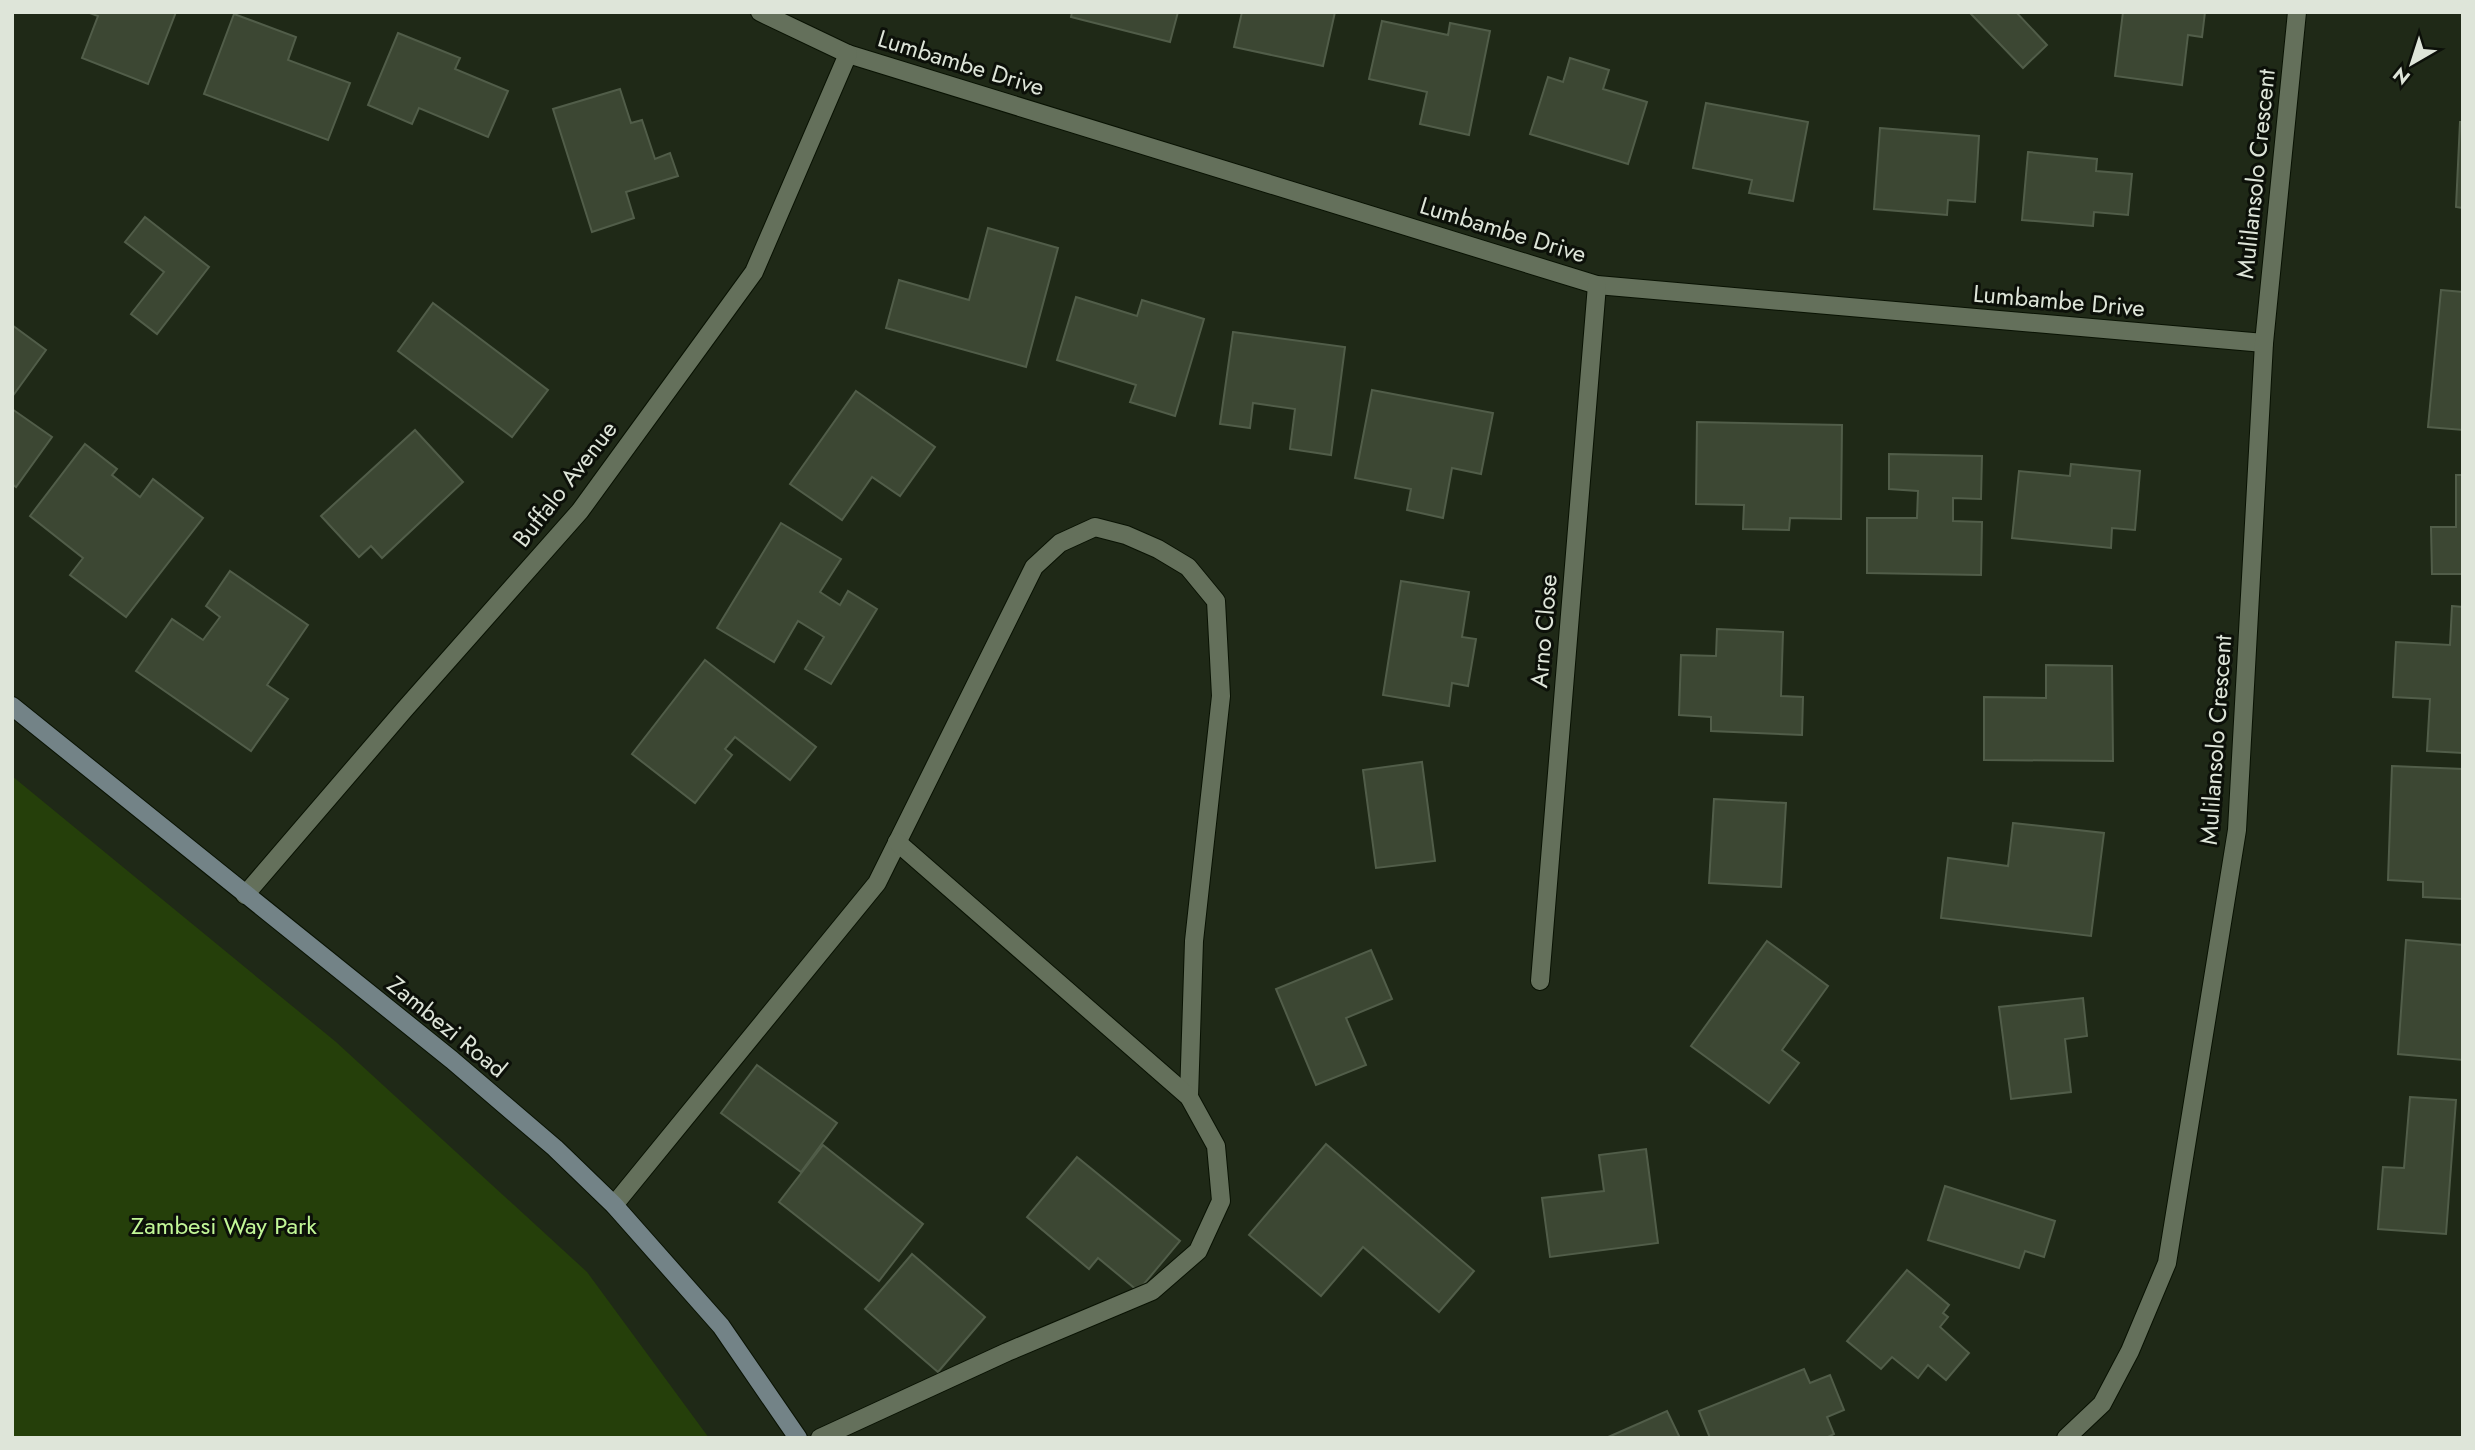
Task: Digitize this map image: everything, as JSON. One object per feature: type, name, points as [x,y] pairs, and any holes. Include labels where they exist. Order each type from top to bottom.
[{"type":"main road","name":"Zambezi Road","points":[[12,706],[452,1060],[555,1148],[614,1205],[721,1326],[798,1438]]},
{"type":"street","name":"Lumbambe Drive","points":[[761,12],[848,54],[1597,285],[2264,343]]},
{"type":"street","name":"Mulilansolo Crescent","points":[[2066,1438],[2102,1404],[2130,1351],[2167,1263],[2237,830],[2264,343],[2297,12]]},
{"type":"street","name":"Buffalo Avenue","points":[[245,895],[580,511],[754,272],[848,54]]},
{"type":"street","name":"Arno Close","points":[[1540,981],[1597,285]]},
{"type":"street","points":[[614,1205],[877,883],[1034,567],[1060,543],[1095,527],[1126,534],[1188,567],[1216,601],[1221,696],[1195,941],[1189,1097]]},
{"type":"street","points":[[820,1438],[1007,1352],[1152,1291],[1198,1251],[1221,1201],[1216,1146],[1189,1097],[897,842]]},
{"type":"green space","name":"Zambesi Way Park","points":[[12,776],[336,1042],[587,1272],[709,1438],[12,1438]]},
{"type":"building","points":[[87,12],[176,12],[148,84],[82,58],[98,16]]},
{"type":"building","points":[[1072,12],[1178,12],[1170,42],[1071,17]]},
{"type":"building","points":[[1242,12],[1335,12],[1323,66],[1234,47]]},
{"type":"building","points":[[2016,12],[2047,45],[2023,68],[1971,14]]},
{"type":"building","points":[[2123,12],[2205,12],[2202,37],[2188,35],[2182,85],[2115,76]]},
{"type":"building","points":[[234,14],[296,37],[288,60],[350,83],[328,140],[204,94]]},
{"type":"building","points":[[1382,21],[1448,35],[1450,23],[1490,31],[1469,135],[1420,124],[1427,92],[1369,79]]},
{"type":"building","points":[[398,33],[460,58],[455,69],[508,91],[488,137],[419,108],[412,124],[368,105]]},
{"type":"building","points":[[1570,58],[1609,70],[1603,89],[1647,102],[1628,164],[1530,134],[1548,77],[1563,82]]},
{"type":"building","points":[[620,89],[631,123],[642,120],[655,159],[670,153],[678,176],[626,192],[634,218],[592,232],[553,109]]},
{"type":"building","points":[[1706,103],[1808,122],[1793,201],[1749,193],[1752,180],[1693,168]]},
{"type":"building","points":[[2460,122],[2463,122],[2463,208],[2456,207]]},
{"type":"building","points":[[1880,128],[1979,136],[1975,202],[1948,200],[1947,215],[1874,209]]},
{"type":"building","points":[[2028,152],[2097,159],[2096,171],[2132,174],[2128,215],[2094,212],[2093,226],[2022,220]]},
{"type":"building","points":[[145,217],[209,267],[157,334],[131,314],[164,272],[125,242]]},
{"type":"building","points":[[988,228],[1058,248],[1026,367],[886,328],[899,280],[969,300]]},
{"type":"building","points":[[2441,290],[2463,292],[2463,430],[2428,427]]},
{"type":"building","points":[[1076,297],[1137,316],[1142,300],[1204,319],[1175,416],[1130,402],[1136,385],[1057,360]]},
{"type":"building","points":[[433,303],[548,390],[512,437],[398,351]]},
{"type":"building","points":[[12,325],[46,350],[12,397]]},
{"type":"building","points":[[1233,332],[1345,347],[1331,455],[1290,449],[1295,409],[1253,403],[1250,428],[1220,424]]},
{"type":"building","points":[[1372,390],[1493,413],[1481,474],[1452,468],[1443,518],[1407,510],[1411,489],[1355,478]]},
{"type":"building","points":[[856,391],[935,447],[900,496],[872,477],[842,520],[790,484]]},
{"type":"building","points":[[12,409],[52,437],[16,487],[12,484]]},
{"type":"building","points":[[1697,422],[1842,425],[1841,519],[1790,518],[1789,530],[1743,529],[1744,505],[1696,504]]},
{"type":"building","points":[[415,430],[463,482],[382,558],[371,546],[359,557],[321,516]]},
{"type":"building","points":[[85,444],[117,469],[112,475],[140,497],[153,479],[203,518],[126,617],[70,575],[83,558],[30,516]]},
{"type":"building","points":[[1889,454],[1982,456],[1981,499],[1953,498],[1953,521],[1982,522],[1981,575],[1867,573],[1867,518],[1917,518],[1918,491],[1889,489]]},
{"type":"building","points":[[2071,464],[2140,471],[2135,530],[2112,528],[2111,548],[2012,538],[2019,471],[2070,476]]},
{"type":"building","points":[[2456,475],[2463,475],[2463,574],[2432,574],[2431,527],[2456,527]]},
{"type":"building","points":[[781,523],[841,559],[820,592],[840,605],[848,591],[877,609],[831,684],[805,669],[824,637],[798,621],[774,662],[717,628]]},
{"type":"building","points":[[230,571],[308,625],[267,685],[288,699],[251,751],[136,671],[172,619],[203,640],[220,617],[206,606]]},
{"type":"building","points":[[1401,581],[1469,592],[1462,637],[1476,639],[1468,686],[1452,683],[1449,706],[1383,695]]},
{"type":"building","points":[[2452,606],[2463,607],[2463,753],[2427,751],[2430,699],[2393,697],[2396,642],[2450,645]]},
{"type":"building","points":[[1717,629],[1783,632],[1781,696],[1803,697],[1802,735],[1711,731],[1711,717],[1679,715],[1681,655],[1716,656]]},
{"type":"building","points":[[705,660],[816,747],[790,780],[735,737],[725,749],[732,755],[695,803],[632,754]]},
{"type":"building","points":[[2046,665],[2112,666],[2113,761],[1984,760],[1984,697],[2046,698]]},
{"type":"building","points":[[1422,762],[1435,861],[1376,868],[1363,770]]},
{"type":"building","points":[[2392,766],[2463,769],[2463,899],[2423,897],[2423,882],[2388,880]]},
{"type":"building","points":[[1714,799],[1786,803],[1781,887],[1709,883]]},
{"type":"building","points":[[2013,823],[2104,833],[2091,936],[1941,918],[1948,858],[2008,866]]},
{"type":"building","points":[[2406,940],[2463,945],[2463,1060],[2398,1054]]},
{"type":"building","points":[[1767,941],[1828,986],[1782,1050],[1799,1063],[1769,1103],[1691,1046]]},
{"type":"building","points":[[1371,950],[1392,999],[1346,1018],[1366,1065],[1316,1085],[1276,989]]},
{"type":"building","points":[[2083,998],[2087,1036],[2065,1039],[2071,1092],[2011,1099],[1999,1007]]},
{"type":"building","points":[[757,1065],[837,1123],[801,1172],[721,1113]]},
{"type":"building","points":[[2410,1097],[2456,1100],[2446,1234],[2378,1229],[2383,1167],[2404,1168]]},
{"type":"building","points":[[1326,1144],[1474,1271],[1439,1312],[1363,1247],[1321,1296],[1249,1235]]},
{"type":"building","points":[[823,1145],[923,1224],[879,1281],[779,1202]]},
{"type":"building","points":[[1646,1149],[1658,1243],[1550,1257],[1542,1198],[1604,1191],[1599,1155]]},
{"type":"building","points":[[1077,1157],[1180,1241],[1138,1291],[1098,1258],[1089,1269],[1027,1217]]},
{"type":"building","points":[[1945,1186],[2055,1221],[2044,1257],[2025,1251],[2019,1268],[1928,1240]]},
{"type":"building","points":[[912,1254],[985,1317],[938,1372],[865,1309]]},
{"type":"building","points":[[1907,1270],[1949,1305],[1943,1313],[1948,1317],[1940,1327],[1969,1353],[1946,1380],[1928,1365],[1918,1378],[1892,1357],[1881,1369],[1847,1341]]},
{"type":"building","points":[[1804,1369],[1810,1383],[1830,1375],[1844,1410],[1827,1417],[1834,1434],[1826,1438],[1710,1438],[1699,1411]]},
{"type":"building","points":[[1667,1411],[1680,1438],[1606,1438]]}]
